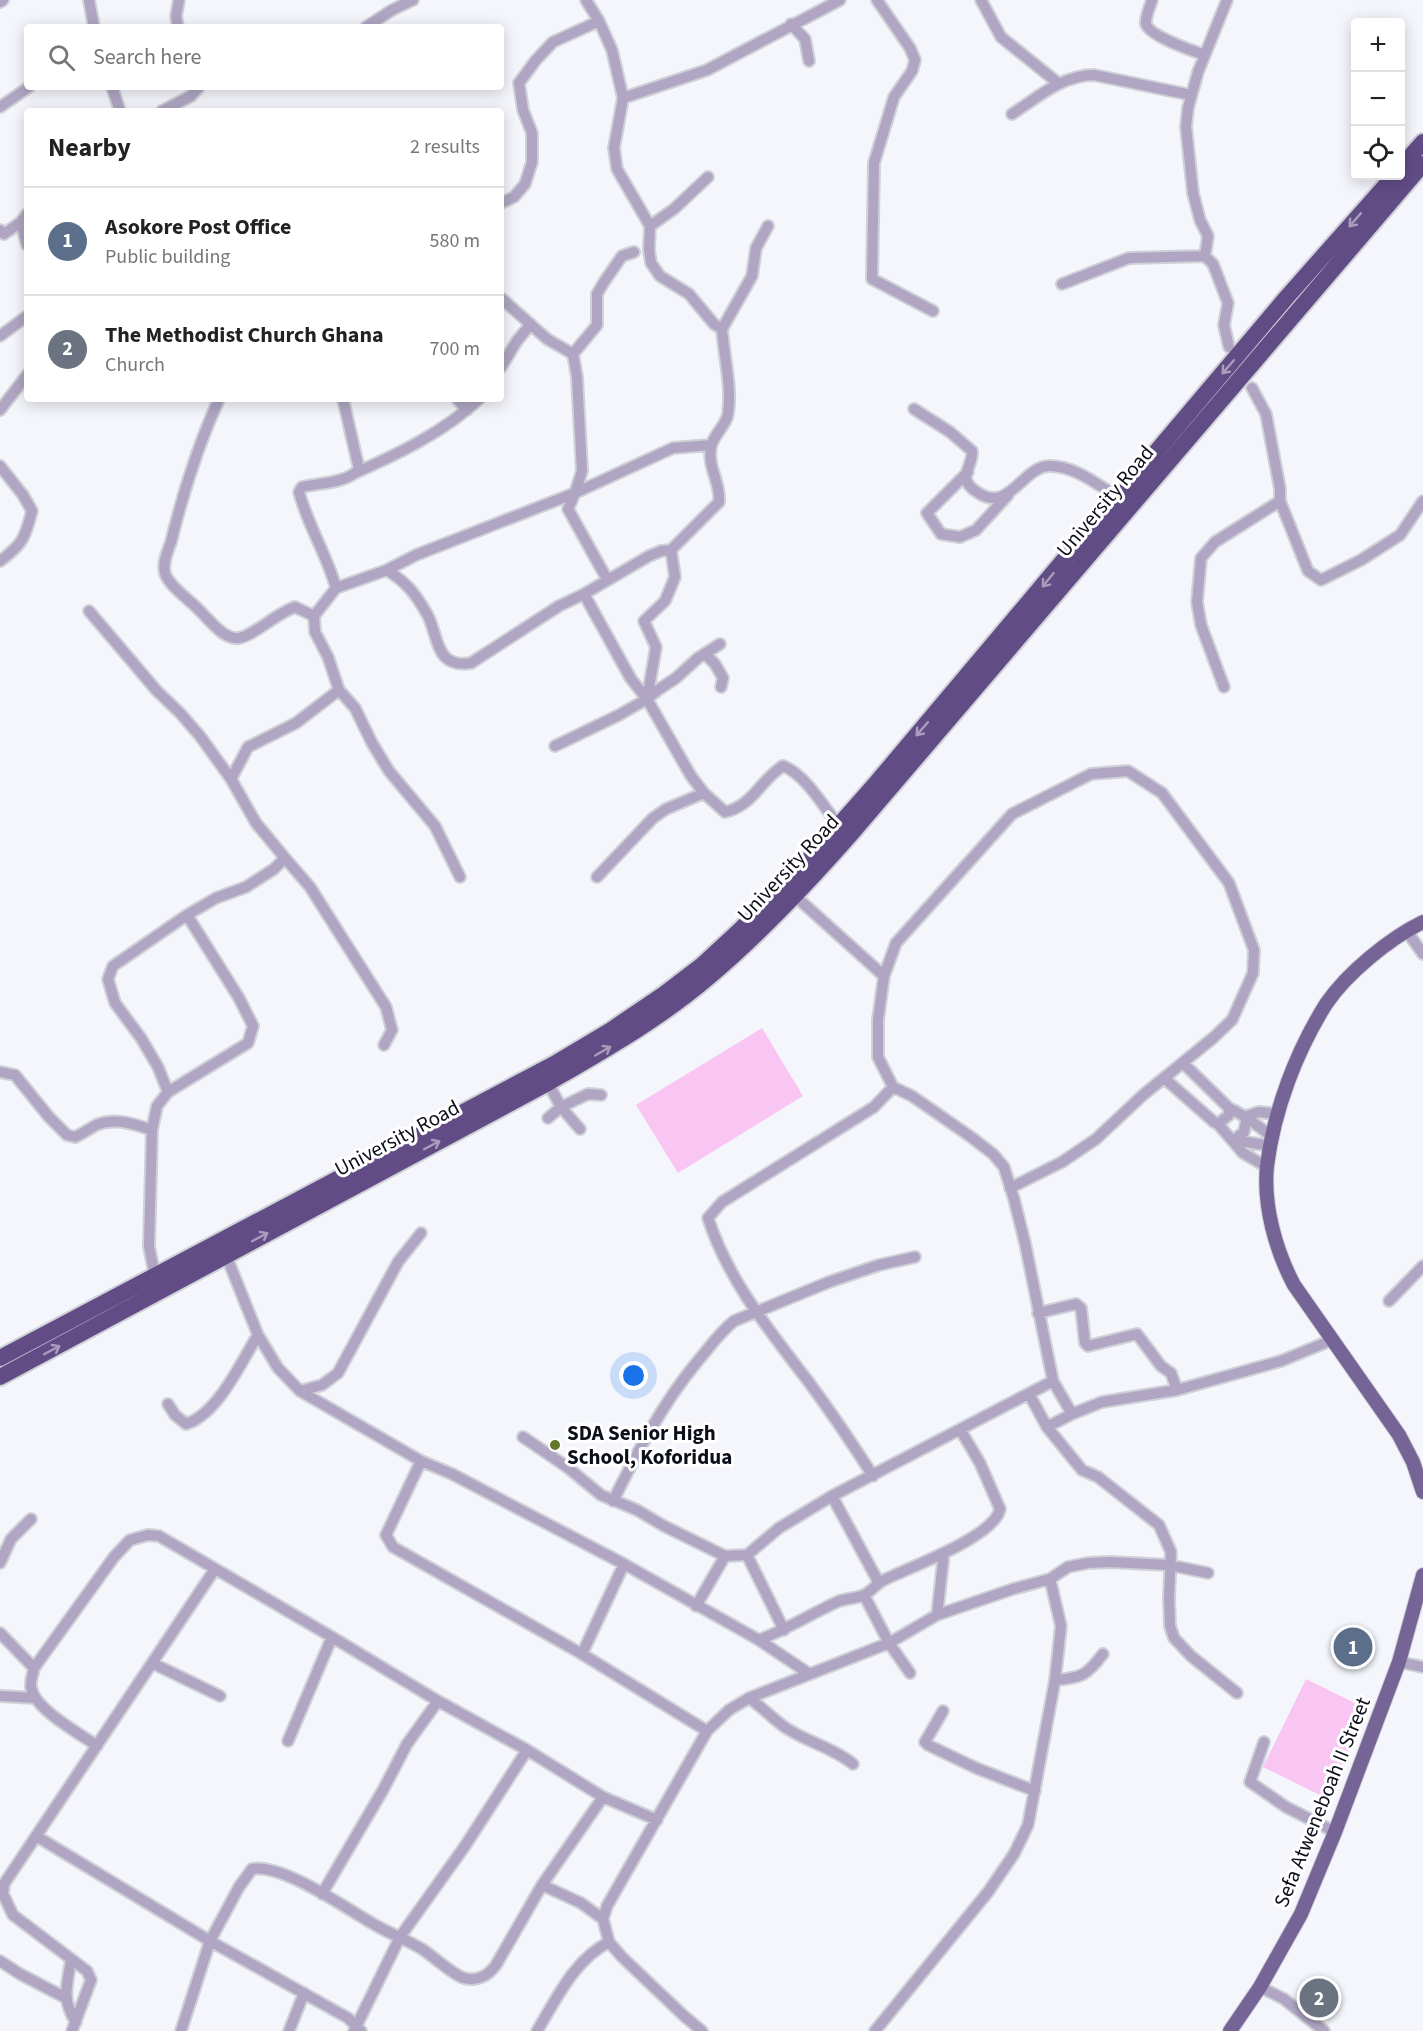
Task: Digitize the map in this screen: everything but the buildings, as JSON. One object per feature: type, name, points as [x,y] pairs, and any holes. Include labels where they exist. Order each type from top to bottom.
[{"type":"highway","points":[[1405,163],[1423,142]]},
{"type":"highway","name":"University Road","points":[[0,1377],[158,1294],[223,1249],[554,1064],[611,1030],[702,965],[779,891],[838,825],[882,787],[1423,164]]},
{"type":"highway","name":"University Road","points":[[0,1358],[154,1275],[223,1249],[548,1083],[618,1042],[708,978],[814,876],[882,787],[1068,555],[1121,499],[1134,478],[1286,298],[1390,180]]},
{"type":"main road","points":[[1423,922],[1406,930],[1354,972],[1327,1003],[1306,1040],[1288,1081],[1278,1114],[1267,1167],[1271,1223],[1276,1246],[1294,1285],[1399,1435],[1413,1462],[1423,1492]]},
{"type":"main road","name":"Sefa Atweneboah II Street","points":[[1230,2031],[1260,1987],[1301,1914],[1335,1832],[1399,1662],[1423,1575]]},
{"type":"street","points":[[89,0],[93,24]]},
{"type":"street","points":[[177,24],[176,16],[179,0]]},
{"type":"street","points":[[371,24],[413,0]]},
{"type":"street","points":[[586,0],[599,21],[612,50],[623,98],[614,148],[617,169],[650,226],[651,263],[660,276],[689,294],[714,324],[722,329]]},
{"type":"street","points":[[623,98],[707,70],[792,24],[818,14],[840,0]]},
{"type":"street","points":[[877,0],[910,48],[915,60],[912,71],[894,97],[874,163],[872,279],[933,311]]},
{"type":"street","points":[[981,0],[1001,37],[1058,83]]},
{"type":"street","points":[[1152,0],[1146,19],[1146,26],[1151,32],[1205,55]]},
{"type":"street","points":[[1205,256],[1208,236],[1200,220],[1193,193],[1186,127],[1191,95],[1227,0]]},
{"type":"street","points":[[504,202],[514,197],[525,184],[532,162],[532,133],[523,110],[519,83],[553,42],[599,21]]},
{"type":"street","points":[[792,24],[805,39],[809,61]]},
{"type":"street","points":[[1011,114],[1058,83],[1080,75],[1094,75],[1191,95]]},
{"type":"street","points":[[0,107],[25,90]]},
{"type":"street","points":[[113,90],[119,108]]},
{"type":"street","points":[[168,108],[191,96],[196,90]]},
{"type":"street","points":[[650,226],[674,209],[708,177]]},
{"type":"street","points":[[24,218],[2,232],[24,244]]},
{"type":"street","points":[[387,570],[405,582],[416,597],[429,617],[440,651],[449,660],[460,664],[471,663],[559,606],[649,556],[671,550],[719,502],[720,491],[712,472],[711,445],[727,417],[727,378],[722,329],[752,276],[756,248],[768,226]]},
{"type":"street","points":[[607,579],[568,509],[582,471],[578,388],[573,354],[597,325],[597,294],[603,282],[622,256],[634,252]]},
{"type":"street","points":[[1062,284],[1129,258],[1205,256],[1213,264],[1228,303],[1224,326],[1229,347]]},
{"type":"street","points":[[504,301],[547,339],[573,354]]},
{"type":"street","points":[[0,336],[24,318]]},
{"type":"street","points":[[504,362],[530,325]]},
{"type":"street","points":[[0,410],[24,379]]},
{"type":"street","points":[[1252,388],[1266,414],[1280,489],[1280,501],[1308,571],[1321,580],[1361,560],[1400,535],[1423,501]]},
{"type":"street","points":[[218,402],[204,430],[178,514],[164,565],[166,578],[210,621],[224,633],[235,638],[244,636],[286,610],[295,607],[314,616]]},
{"type":"street","points":[[345,402],[352,441],[358,458],[359,468],[355,473]]},
{"type":"street","points":[[460,402],[467,410]]},
{"type":"street","points":[[336,588],[331,570],[309,524],[299,492],[302,487],[345,478],[416,444],[476,402]]},
{"type":"street","points":[[914,409],[950,432],[972,451],[972,460],[966,478],[969,486],[988,498],[997,498],[1012,490]]},
{"type":"street","points":[[460,877],[435,826],[389,771],[355,708],[339,690],[328,657],[315,632],[314,616],[336,588],[387,570],[416,555],[575,493],[673,448],[711,445]]},
{"type":"street","points":[[0,466],[23,495],[32,511],[26,536],[15,550],[0,561]]},
{"type":"street","points":[[968,472],[927,513],[941,534],[960,537],[976,530],[1012,490],[1037,468],[1049,466],[1072,469],[1121,499]]},
{"type":"street","points":[[1224,687],[1201,626],[1197,602],[1201,558],[1215,542],[1280,501]]},
{"type":"street","points":[[647,699],[656,647],[644,621],[665,600],[675,577],[671,550]]},
{"type":"street","points":[[584,594],[631,679],[647,699],[691,776],[704,794],[724,812],[737,809],[753,796],[775,771],[783,766],[791,769],[803,780],[838,825]]},
{"type":"street","points":[[89,611],[157,691],[180,713],[231,779],[256,822],[310,887],[387,1007],[392,1030],[384,1045]]},
{"type":"street","points":[[555,746],[647,699],[720,644]]},
{"type":"street","points":[[705,654],[715,664],[723,678],[720,687]]},
{"type":"street","points":[[231,779],[248,747],[296,723],[339,690]]},
{"type":"street","points":[[1011,1188],[1062,1162],[1096,1139],[1232,1020],[1254,973],[1254,950],[1229,883],[1162,793],[1128,771],[1090,774],[1012,814],[896,943],[884,976],[878,1020],[878,1058],[893,1087],[912,1096],[993,1154],[1004,1167],[1025,1243],[1053,1381],[1072,1413]]},
{"type":"street","points":[[597,877],[653,818],[666,809],[704,794]]},
{"type":"street","points":[[168,1092],[141,1038],[116,1003],[108,979],[113,966],[187,915],[216,898],[246,887],[274,869],[285,858]]},
{"type":"street","points":[[794,895],[884,976]]},
{"type":"street","points":[[158,1294],[149,1246],[152,1130],[157,1106],[168,1092],[248,1043],[253,1026],[239,998],[187,915]]},
{"type":"street","points":[[1406,930],[1423,954]]},
{"type":"street","points":[[1183,1063],[1229,1108],[1247,1116],[1272,1141]]},
{"type":"street","points":[[0,1072],[15,1076],[67,1135],[75,1137],[96,1125],[110,1121],[131,1123],[152,1130]]},
{"type":"street","points":[[1164,1078],[1218,1124],[1243,1153],[1267,1167]]},
{"type":"street","points":[[548,1083],[561,1107],[580,1129]]},
{"type":"street","points":[[873,1476],[836,1420],[756,1312],[727,1266],[708,1218],[722,1202],[874,1107],[893,1087]]},
{"type":"street","points":[[548,1118],[561,1107],[588,1094],[600,1095]]},
{"type":"street","points":[[1218,1124],[1229,1115],[1229,1108]]},
{"type":"street","points":[[1247,1116],[1259,1112],[1278,1114]]},
{"type":"street","points":[[1234,1140],[1244,1132],[1247,1116]]},
{"type":"street","points":[[1234,1140],[1272,1141]]},
{"type":"street","points":[[300,1390],[322,1385],[338,1373],[398,1262],[421,1233]]},
{"type":"street","points":[[223,1249],[258,1335],[278,1368],[300,1390],[421,1461],[452,1474],[624,1564],[759,1640],[808,1674]]},
{"type":"street","points":[[614,1502],[645,1436],[675,1394],[685,1375],[721,1332],[734,1321],[830,1282],[879,1265],[915,1257]]},
{"type":"street","points":[[1389,1301],[1423,1266]]},
{"type":"street","points":[[1038,1312],[1076,1304],[1081,1308],[1085,1343],[1088,1347],[1137,1334],[1161,1366],[1171,1373],[1177,1390]]},
{"type":"street","points":[[168,1404],[186,1424],[197,1420],[217,1400],[258,1335]]},
{"type":"street","points":[[1047,1427],[1072,1413],[1102,1402],[1177,1390],[1281,1361],[1332,1340]]},
{"type":"street","points":[[523,1437],[567,1467],[601,1496],[637,1510],[725,1556],[747,1555],[780,1528],[832,1496],[961,1431],[1053,1381]]},
{"type":"street","points":[[1029,1394],[1047,1427],[1082,1470],[1098,1478],[1160,1526],[1171,1552],[1169,1565],[1170,1626],[1174,1638],[1191,1656],[1237,1693]]},
{"type":"street","points":[[759,1640],[784,1630],[840,1600],[864,1595],[879,1583],[944,1553],[990,1525],[998,1517],[1000,1509],[980,1463],[961,1431]]},
{"type":"street","points":[[421,1461],[386,1535],[393,1547],[582,1654],[707,1731]]},
{"type":"street","points":[[832,1496],[879,1583]]},
{"type":"street","points":[[0,1563],[11,1539],[31,1519]]},
{"type":"street","points":[[96,1746],[48,1712],[35,1698],[30,1683],[34,1668],[114,1557],[130,1540],[148,1534],[159,1536],[438,1701],[528,1750],[603,1797],[657,1820]]},
{"type":"street","points":[[937,1615],[944,1553]]},
{"type":"street","points":[[747,1555],[784,1630]]},
{"type":"street","points":[[696,1605],[725,1556]]},
{"type":"street","points":[[702,2031],[622,1957],[609,1942],[603,1919],[607,1906],[707,1731],[729,1710],[749,1698],[889,1643],[937,1615],[1050,1579],[1068,1567],[1110,1562],[1169,1565],[1208,1573]]},
{"type":"street","points":[[582,1654],[624,1564]]},
{"type":"street","points":[[13,1915],[3,1894],[4,1884],[215,1569]]},
{"type":"street","points":[[875,2031],[960,1929],[1008,1864],[1028,1825],[1055,1680],[1061,1626],[1050,1579]]},
{"type":"street","points":[[864,1595],[889,1643],[910,1673]]},
{"type":"street","points":[[0,1633],[34,1668]]},
{"type":"street","points":[[288,1741],[332,1637]]},
{"type":"street","points":[[1055,1680],[1082,1676],[1090,1671],[1103,1654]]},
{"type":"street","points":[[1399,1662],[1423,1667]]},
{"type":"street","points":[[152,1663],[220,1696]]},
{"type":"street","points":[[0,1696],[35,1698]]},
{"type":"street","points":[[749,1698],[786,1727],[853,1764]]},
{"type":"street","points":[[322,1893],[383,1790],[407,1744],[438,1701]]},
{"type":"street","points":[[943,1711],[925,1742],[928,1745],[966,1764],[1035,1791]]},
{"type":"street","points":[[1264,1742],[1250,1782],[1286,1807],[1335,1832]]},
{"type":"street","points":[[36,1836],[210,1941],[348,2018],[357,2029],[400,1937],[465,1846],[528,1750]]},
{"type":"street","points":[[181,2031],[210,1941],[239,1887],[252,1869],[261,1867],[278,1871],[423,1950],[464,1978],[478,1978],[490,1973],[496,1965],[542,1885],[603,1797]]},
{"type":"street","points":[[542,1885],[581,1902],[603,1919]]},
{"type":"street","points":[[0,1907],[90,1975],[91,1980],[74,2027]]},
{"type":"street","points":[[537,2031],[571,1976],[594,1950],[609,1942]]},
{"type":"street","points":[[71,1960],[66,1998],[74,2027]]},
{"type":"street","points":[[0,1961],[66,1998]]},
{"type":"street","points":[[1260,1987],[1284,2000],[1324,2031]]},
{"type":"street","points":[[289,2031],[304,1994]]},
{"type":"shaded area","points":[[762,1028],[803,1096],[678,1173],[636,1105]]},
{"type":"shaded area","points":[[1306,1679],[1369,1710],[1326,1798],[1263,1767]]},
{"type":"place","name":"SDA Senior High School, Koforidua","points":[[555,1445]]},
{"type":"place","name":"Asokore Post Office","points":[[1353,1647]]},
{"type":"place","name":"The Methodist Church Ghana","points":[[1319,1998]]}]
